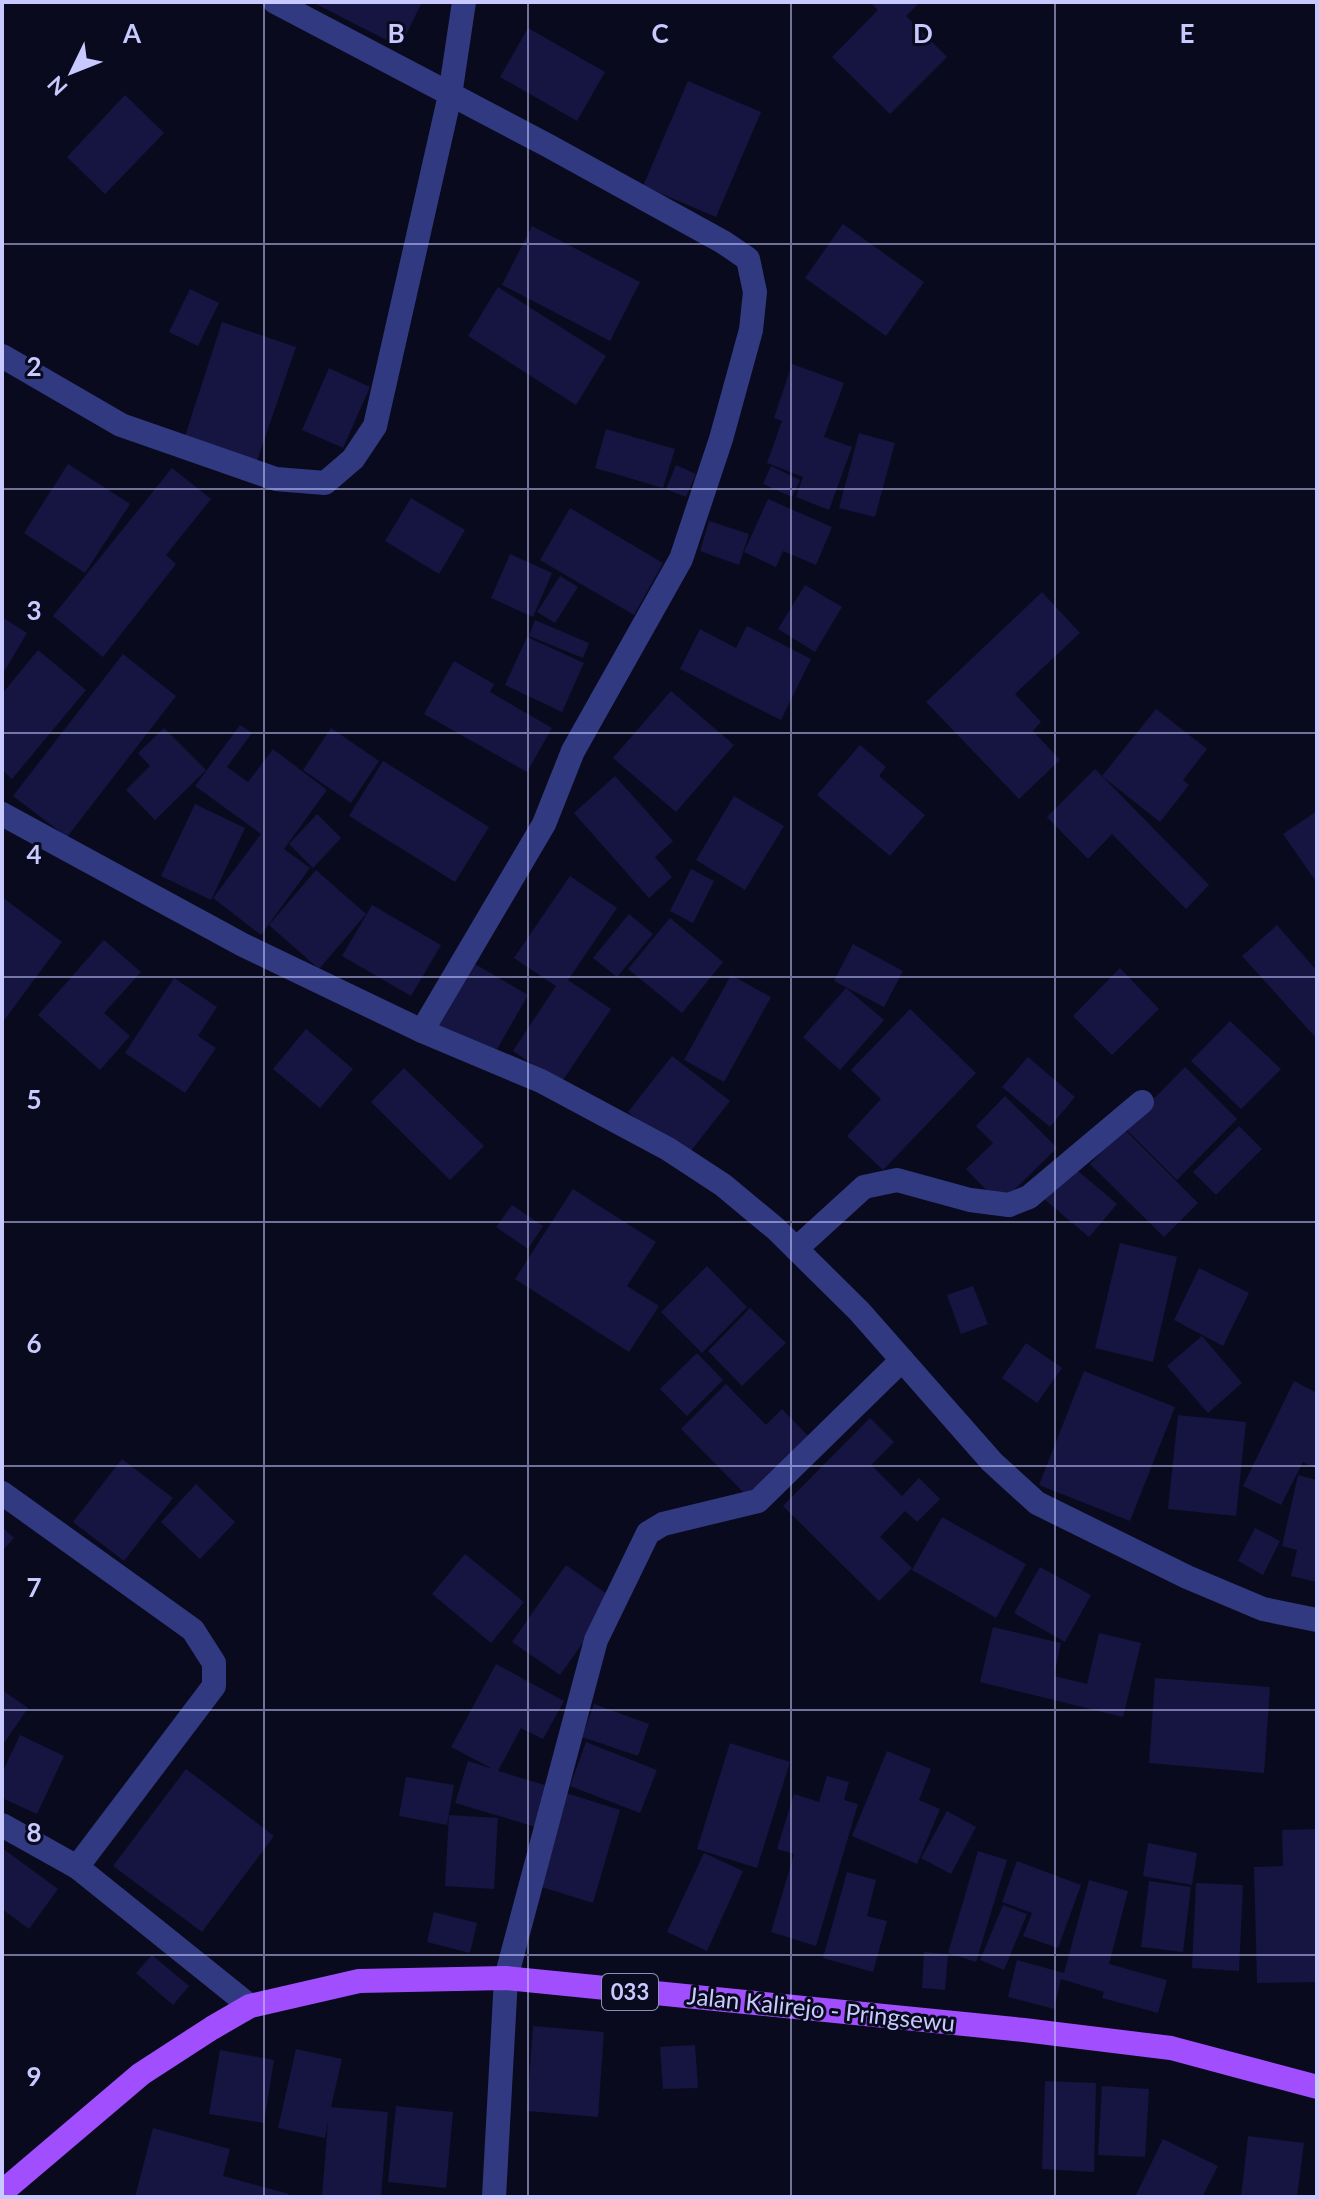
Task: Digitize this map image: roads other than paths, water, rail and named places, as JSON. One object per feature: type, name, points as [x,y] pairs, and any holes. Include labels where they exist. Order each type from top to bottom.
[{"type":"main road","name":"Jalan Kalirejo - Pringsewu","points":[[2,2192],[141,2074],[212,2028],[250,2006],[359,1981],[506,1978],[1024,2030],[1171,2048],[1317,2087]]},
{"type":"street","points":[[275,2],[723,242],[748,259],[755,292],[751,330],[721,439],[681,559],[573,751],[544,824],[422,1031]]},
{"type":"street","points":[[2,356],[121,425],[276,479],[325,483],[353,459],[375,426],[450,95],[464,2]]},
{"type":"street","points":[[2,814],[243,945],[422,1031],[541,1081],[668,1149],[723,1185],[796,1249],[859,1311],[992,1462],[1037,1503],[1187,1577],[1263,1609],[1317,1620]]},
{"type":"street","points":[[796,1249],[864,1187],[897,1180],[970,1200],[1009,1205],[1029,1197],[1142,1102]]},
{"type":"street","points":[[494,2197],[506,1978],[596,1640],[648,1533],[663,1524],[758,1501],[902,1360]]},
{"type":"street","points":[[2,1493],[193,1630],[214,1663],[214,1686],[77,1867]]},
{"type":"street","points":[[2,1825],[77,1867],[250,2006]]}]
